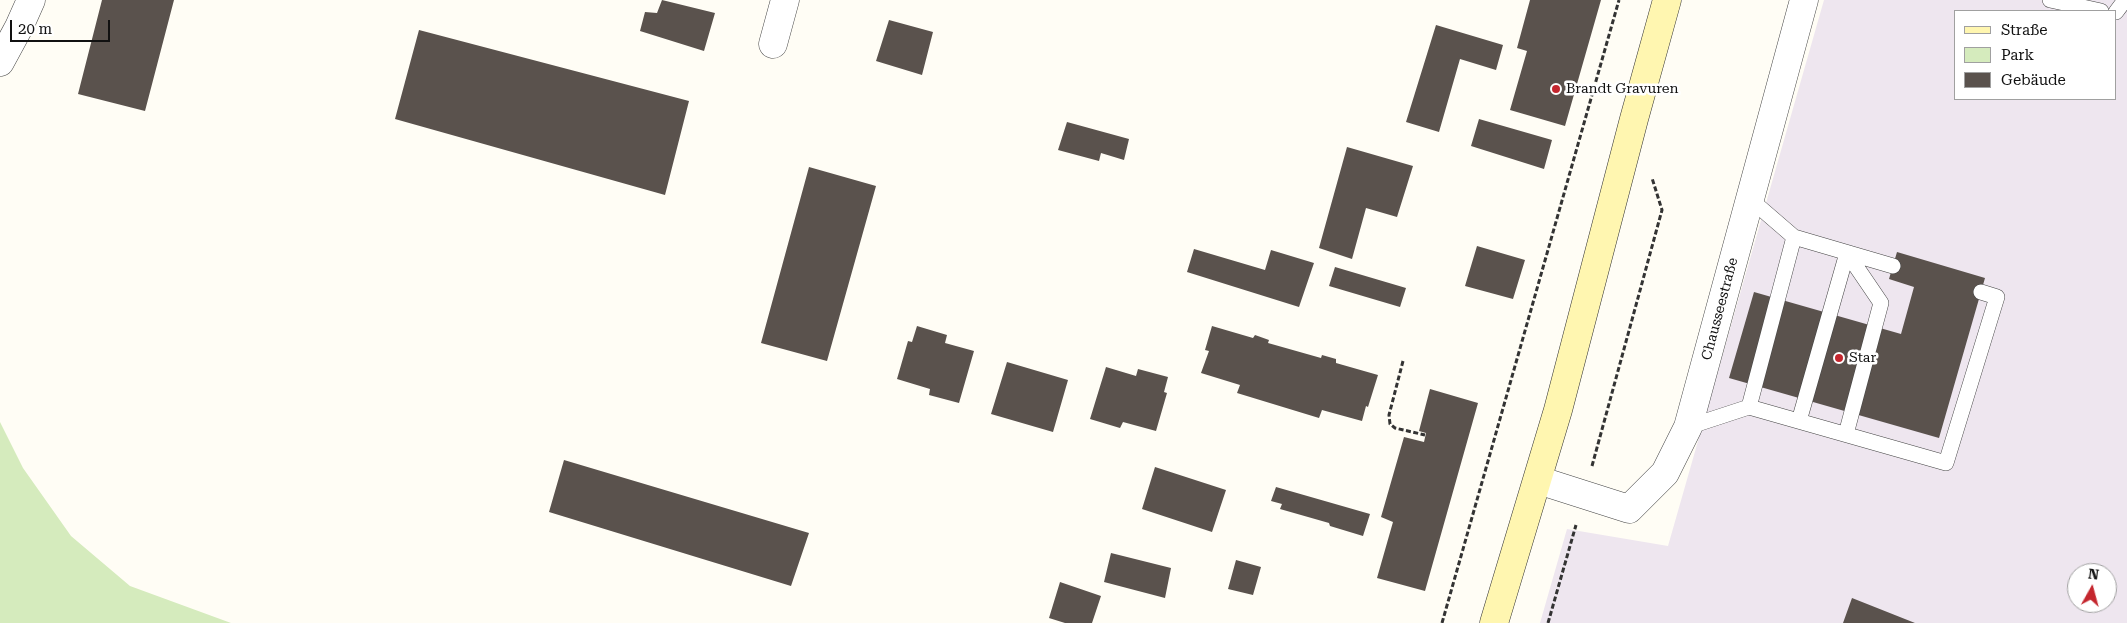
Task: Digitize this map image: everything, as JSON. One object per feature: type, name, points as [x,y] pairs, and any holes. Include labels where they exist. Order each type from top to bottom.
[{"type":"main road","points":[[1494,623],[1538,480],[1667,0]]},
{"type":"street","points":[[0,62],[31,0]]},
{"type":"street","points":[[773,44],[785,0]]},
{"type":"street","name":"Chausseestraße","points":[[1538,480],[1629,509],[1666,473],[1688,427],[1804,0]]},
{"type":"lane","points":[[2050,0],[2096,10]]},
{"type":"lane","points":[[2117,11],[2125,0]]},
{"type":"lane","points":[[1750,199],[1794,237],[1893,266]]},
{"type":"lane","points":[[1749,407],[1794,237]]},
{"type":"lane","points":[[1799,421],[1847,253],[1881,303],[1846,434]]},
{"type":"lane","points":[[1688,427],[1749,407],[1946,463],[1997,297],[1981,292]]},
{"type":"path","points":[[1442,623],[1619,0]]},
{"type":"path","points":[[1548,623],[1662,210],[1651,174]]},
{"type":"path","points":[[1403,361],[1388,415],[1390,424],[1395,428],[1426,436]]},
{"type":"shaded area","points":[[1824,0],[2127,0],[2127,623],[1540,623],[1567,529],[1668,546]]},
{"type":"green space","points":[[0,422],[23,468],[71,536],[130,586],[231,623],[0,623]]},
{"type":"building","points":[[102,0],[174,0],[145,111],[78,94]]},
{"type":"building","points":[[662,0],[715,13],[704,51],[640,31],[645,12],[657,13]]},
{"type":"building","points":[[1530,0],[1601,0],[1565,126],[1510,110],[1527,51],[1517,48]]},
{"type":"building","points":[[889,20],[933,32],[922,75],[876,61]]},
{"type":"building","points":[[1436,25],[1503,45],[1496,70],[1460,59],[1439,132],[1406,122]]},
{"type":"building","points":[[419,30],[689,101],[665,195],[395,119]]},
{"type":"building","points":[[1479,119],[1552,140],[1544,169],[1471,146]]},
{"type":"building","points":[[1067,122],[1129,139],[1124,160],[1101,153],[1099,161],[1058,150]]},
{"type":"building","points":[[1347,147],[1413,166],[1397,217],[1366,208],[1352,259],[1319,248]]},
{"type":"building","points":[[809,167],[876,186],[827,361],[761,343]]},
{"type":"building","points":[[1477,246],[1525,260],[1513,299],[1465,286]]},
{"type":"building","points":[[1194,249],[1265,270],[1271,250],[1314,263],[1299,307],[1187,272]]},
{"type":"building","points":[[1897,252],[1985,278],[1939,438],[1729,378],[1754,292],[1901,334],[1914,287],[1889,279]]},
{"type":"building","points":[[1335,267],[1406,288],[1400,307],[1329,286]]},
{"type":"building","points":[[917,326],[947,335],[945,343],[974,351],[959,403],[929,395],[930,389],[897,379],[908,341],[912,342]]},
{"type":"building","points":[[1212,326],[1253,338],[1255,335],[1269,340],[1268,343],[1321,358],[1322,355],[1336,359],[1336,363],[1378,375],[1362,421],[1322,410],[1319,418],[1237,393],[1240,385],[1201,373],[1209,351],[1205,350]]},
{"type":"building","points":[[1007,362],[1068,380],[1053,432],[991,414]]},
{"type":"building","points":[[1106,367],[1136,376],[1138,369],[1168,377],[1164,392],[1167,393],[1156,431],[1123,422],[1120,428],[1090,419]]},
{"type":"building","points":[[1430,389],[1478,403],[1425,591],[1377,578],[1393,522],[1381,517],[1404,437],[1424,442],[1426,433],[1419,431]]},
{"type":"building","points":[[564,460],[809,533],[791,586],[549,512]]},
{"type":"building","points":[[1155,467],[1226,490],[1212,532],[1142,509]]},
{"type":"building","points":[[1276,487],[1370,514],[1363,536],[1330,526],[1329,523],[1280,509],[1282,504],[1271,501]]},
{"type":"building","points":[[1111,553],[1171,568],[1165,598],[1104,582]]},
{"type":"building","points":[[1236,560],[1261,567],[1253,595],[1228,589]]},
{"type":"building","points":[[1060,582],[1101,596],[1092,623],[1065,623],[1049,618]]},
{"type":"building","points":[[1852,598],[1915,623],[1843,623]]},
{"type":"place","name":"Brandt Gravuren","points":[[1556,89]]},
{"type":"place","name":"Star","points":[[1839,358]]}]
